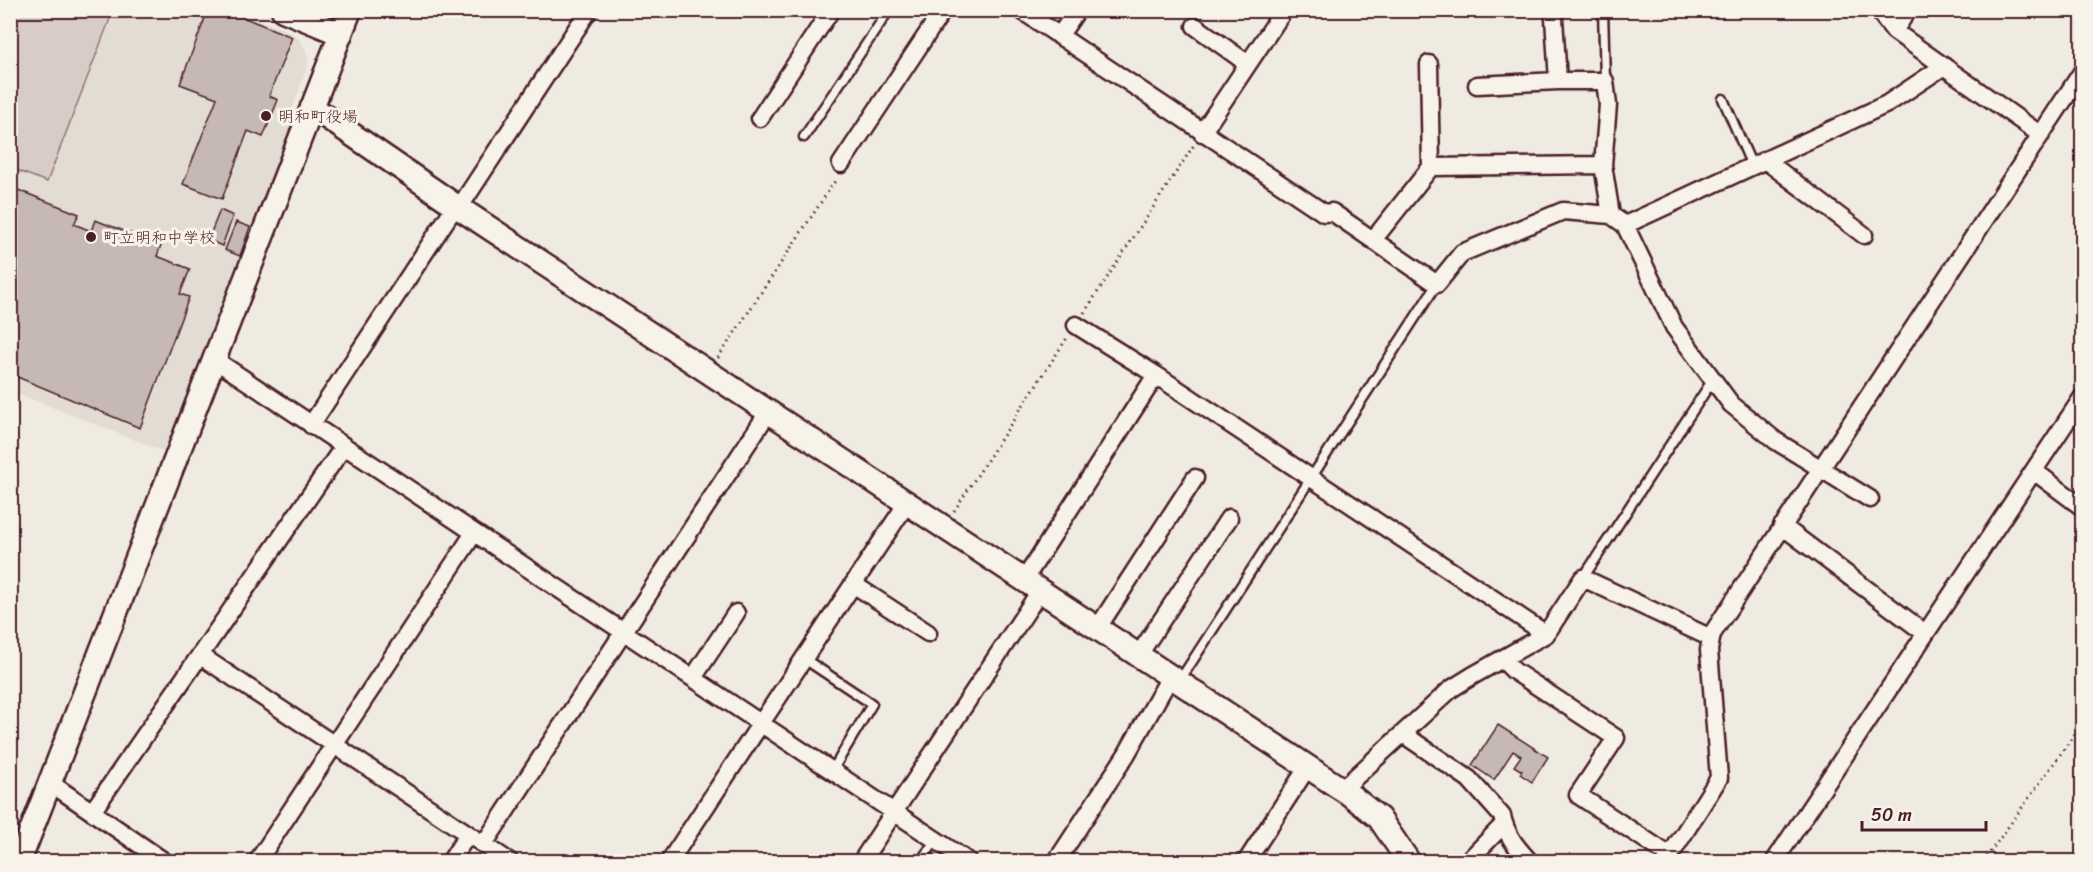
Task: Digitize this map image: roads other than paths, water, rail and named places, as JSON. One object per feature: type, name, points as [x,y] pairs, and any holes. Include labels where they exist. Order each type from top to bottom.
[{"type":"street","points":[[283,10],[341,34]]},
{"type":"street","points":[[19,861],[350,10]]},
{"type":"street","points":[[311,425],[589,10]]},
{"type":"street","points":[[760,118],[831,10]]},
{"type":"street","points":[[842,164],[943,10]]},
{"type":"street","points":[[1021,10],[1202,133],[1324,213],[1332,212],[1437,284],[1462,253],[1563,211],[1618,220],[1759,163],[1887,104],[1944,66]]},
{"type":"street","points":[[1060,35],[1077,10]]},
{"type":"street","points":[[1202,133],[1284,10]]},
{"type":"street","points":[[1552,10],[1558,81]]},
{"type":"street","points":[[1878,10],[1894,31],[2041,135]]},
{"type":"street","points":[[1894,31],[1908,10]]},
{"type":"street","points":[[1195,26],[1248,64]]},
{"type":"street","points":[[1373,240],[1431,167],[1429,64]]},
{"type":"street","points":[[1503,659],[1514,671],[1616,738],[1578,795],[1668,859],[1719,778],[1709,650],[1712,634],[2082,72]]},
{"type":"street","points":[[1477,85],[1605,81],[1608,105],[1603,165],[1618,220],[1674,327],[1731,405],[1776,441],[1870,499]]},
{"type":"street","points":[[312,107],[457,206],[1367,806],[1379,818],[1409,861]]},
{"type":"street","points":[[1759,163],[1864,235]]},
{"type":"street","points":[[1431,167],[1603,165]]},
{"type":"street","points":[[1076,325],[1156,375],[1546,634]]},
{"type":"street","points":[[215,360],[969,861]]},
{"type":"street","points":[[861,861],[894,812],[1032,585],[1156,375]]},
{"type":"street","points":[[1774,861],[2082,398]]},
{"type":"street","points":[[484,844],[769,411]]},
{"type":"street","points":[[92,812],[344,446]]},
{"type":"street","points":[[2034,471],[2082,507]]},
{"type":"street","points":[[1097,629],[1195,478]]},
{"type":"street","points":[[669,861],[907,503]]},
{"type":"street","points":[[1138,656],[1229,518]]},
{"type":"street","points":[[1782,526],[1925,633]]},
{"type":"street","points":[[257,861],[474,533]]},
{"type":"street","points":[[1338,787],[1349,783],[1451,689],[1546,634],[1583,578],[1711,638]]},
{"type":"street","points":[[853,584],[928,633]]},
{"type":"street","points":[[693,678],[736,613]]},
{"type":"street","points":[[201,656],[510,861]]},
{"type":"street","points":[[1056,861],[1174,680]]},
{"type":"street","points":[[1403,734],[1469,779],[1503,816],[1512,843],[1530,861]]},
{"type":"street","points":[[1246,861],[1307,768]]},
{"type":"street","points":[[49,782],[165,861]]},
{"type":"street","points":[[1467,861],[1504,824]]},
{"type":"street","points":[[450,861],[468,834]]},
{"type":"lane","points":[[804,137],[889,10]]},
{"type":"lane","points":[[1603,10],[1605,81]]},
{"type":"lane","points":[[1723,99],[1759,163]]},
{"type":"lane","points":[[1174,680],[1312,480],[1437,284]]},
{"type":"lane","points":[[1583,578],[1712,381]]},
{"type":"lane","points":[[803,658],[872,704],[832,771]]},
{"type":"lane","points":[[920,861],[936,840]]},
{"type":"place","name":"明和町役場","points":[[266,116]]},
{"type":"place","name":"町立明和中学校","points":[[91,237]]}]
